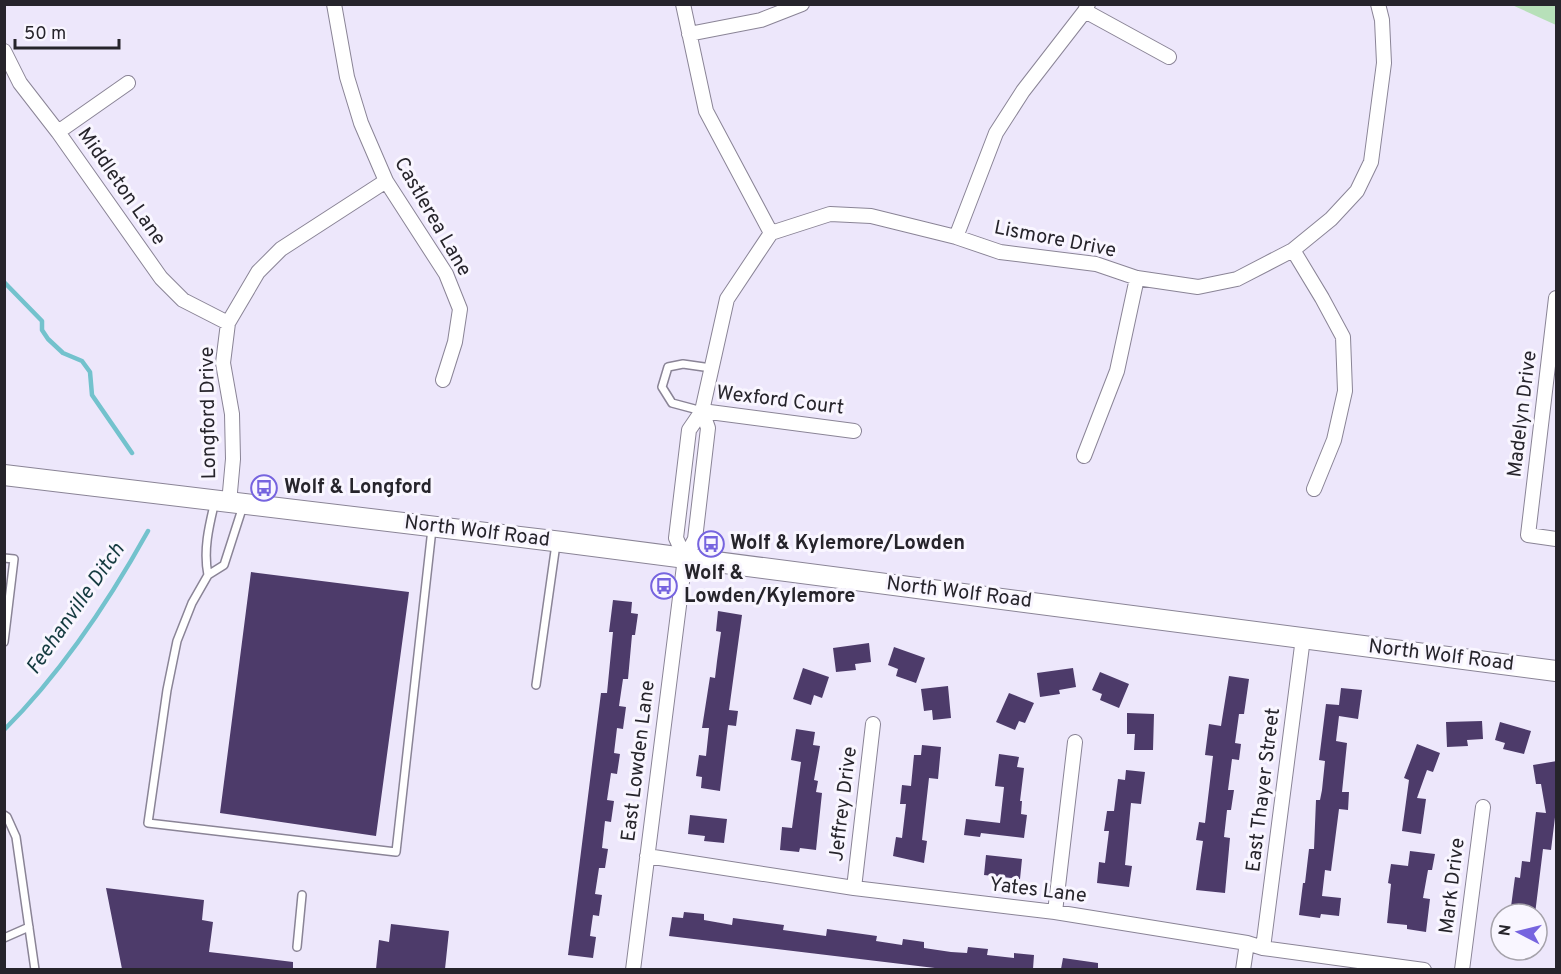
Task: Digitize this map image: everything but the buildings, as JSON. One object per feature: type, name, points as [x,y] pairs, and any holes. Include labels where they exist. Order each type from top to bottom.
[{"type":"main road","name":"North Wolf Road","points":[[4,475],[433,526],[1557,671]]},
{"type":"street","name":"Castlerea Lane","points":[[334,4],[347,77],[361,123],[386,181],[446,274],[460,309],[455,342],[443,380]]},
{"type":"street","points":[[682,4],[706,111],[771,233],[727,299],[702,411]]},
{"type":"street","points":[[689,34],[761,20],[802,4]]},
{"type":"street","name":"Lismore Drive","points":[[771,233],[830,214],[871,216],[956,237],[1000,252],[1096,264],[1137,278],[1197,287],[1237,279],[1293,250],[1331,219],[1357,191],[1371,162],[1384,63],[1382,20],[1378,4]]},
{"type":"street","points":[[956,237],[996,133],[1023,91],[1086,8],[1169,57]]},
{"type":"street","name":"Middleton Lane","points":[[4,51],[20,83],[58,132],[161,278],[183,300],[228,323]]},
{"type":"street","points":[[58,132],[128,82]]},
{"type":"street","name":"Longford Drive","points":[[229,503],[233,459],[232,414],[223,363],[228,323],[258,272],[281,249],[386,181]]},
{"type":"street","points":[[1293,250],[1343,337],[1345,390],[1334,440],[1314,489]]},
{"type":"street","points":[[1084,456],[1117,371],[1137,278]]},
{"type":"street","name":"Madelyn Drive","points":[[1557,298],[1528,535],[1557,539]]},
{"type":"street","name":"Wexford Court","points":[[702,411],[854,430]]},
{"type":"street","name":"East Lowden Lane","points":[[633,969],[685,558],[695,539],[708,428],[702,411]]},
{"type":"street","name":"East Thayer Street","points":[[1263,948],[1303,638]]},
{"type":"street","name":"Jeffrey Drive","points":[[854,888],[873,724]]},
{"type":"street","points":[[1055,912],[1075,742]]},
{"type":"street","name":"Mark Drive","points":[[1462,969],[1483,807]]},
{"type":"street","name":"Yates Lane","points":[[647,856],[854,888],[1055,912],[1247,943],[1263,948],[1424,969]]},
{"type":"street","points":[[1243,969],[1247,943]]},
{"type":"lane","points":[[702,411],[672,403],[662,387],[668,367],[683,364],[711,368]]},
{"type":"lane","points":[[208,575],[205,561],[208,533],[229,503]]},
{"type":"lane","points":[[229,503],[224,565],[208,575],[192,603],[177,641],[167,690],[148,823],[396,852],[433,526]]},
{"type":"lane","points":[[536,685],[556,542]]},
{"type":"lane","points":[[4,558],[14,559],[4,642]]},
{"type":"lane","points":[[4,815],[16,837],[35,969]]},
{"type":"lane","points":[[297,947],[302,895]]},
{"type":"lane","points":[[4,938],[29,927]]},
{"type":"green space","points":[[1512,5],[1556,5],[1556,25]]},
{"type":"waterway","name":"Feehanville Ditch","points":[[4,282],[42,321],[42,330],[48,339],[63,353],[82,361],[90,372],[92,395],[132,453]]},
{"type":"waterway","name":"Feehanville Ditch","points":[[4,730],[65,661],[117,584],[148,531]]},
{"type":"place","name":"Wolf & Longford","points":[[264,488]]},
{"type":"place","name":"Wolf & Kylemore/Lowden","points":[[711,544]]},
{"type":"place","name":"Wolf & Lowden/Kylemore","points":[[664,586]]}]
